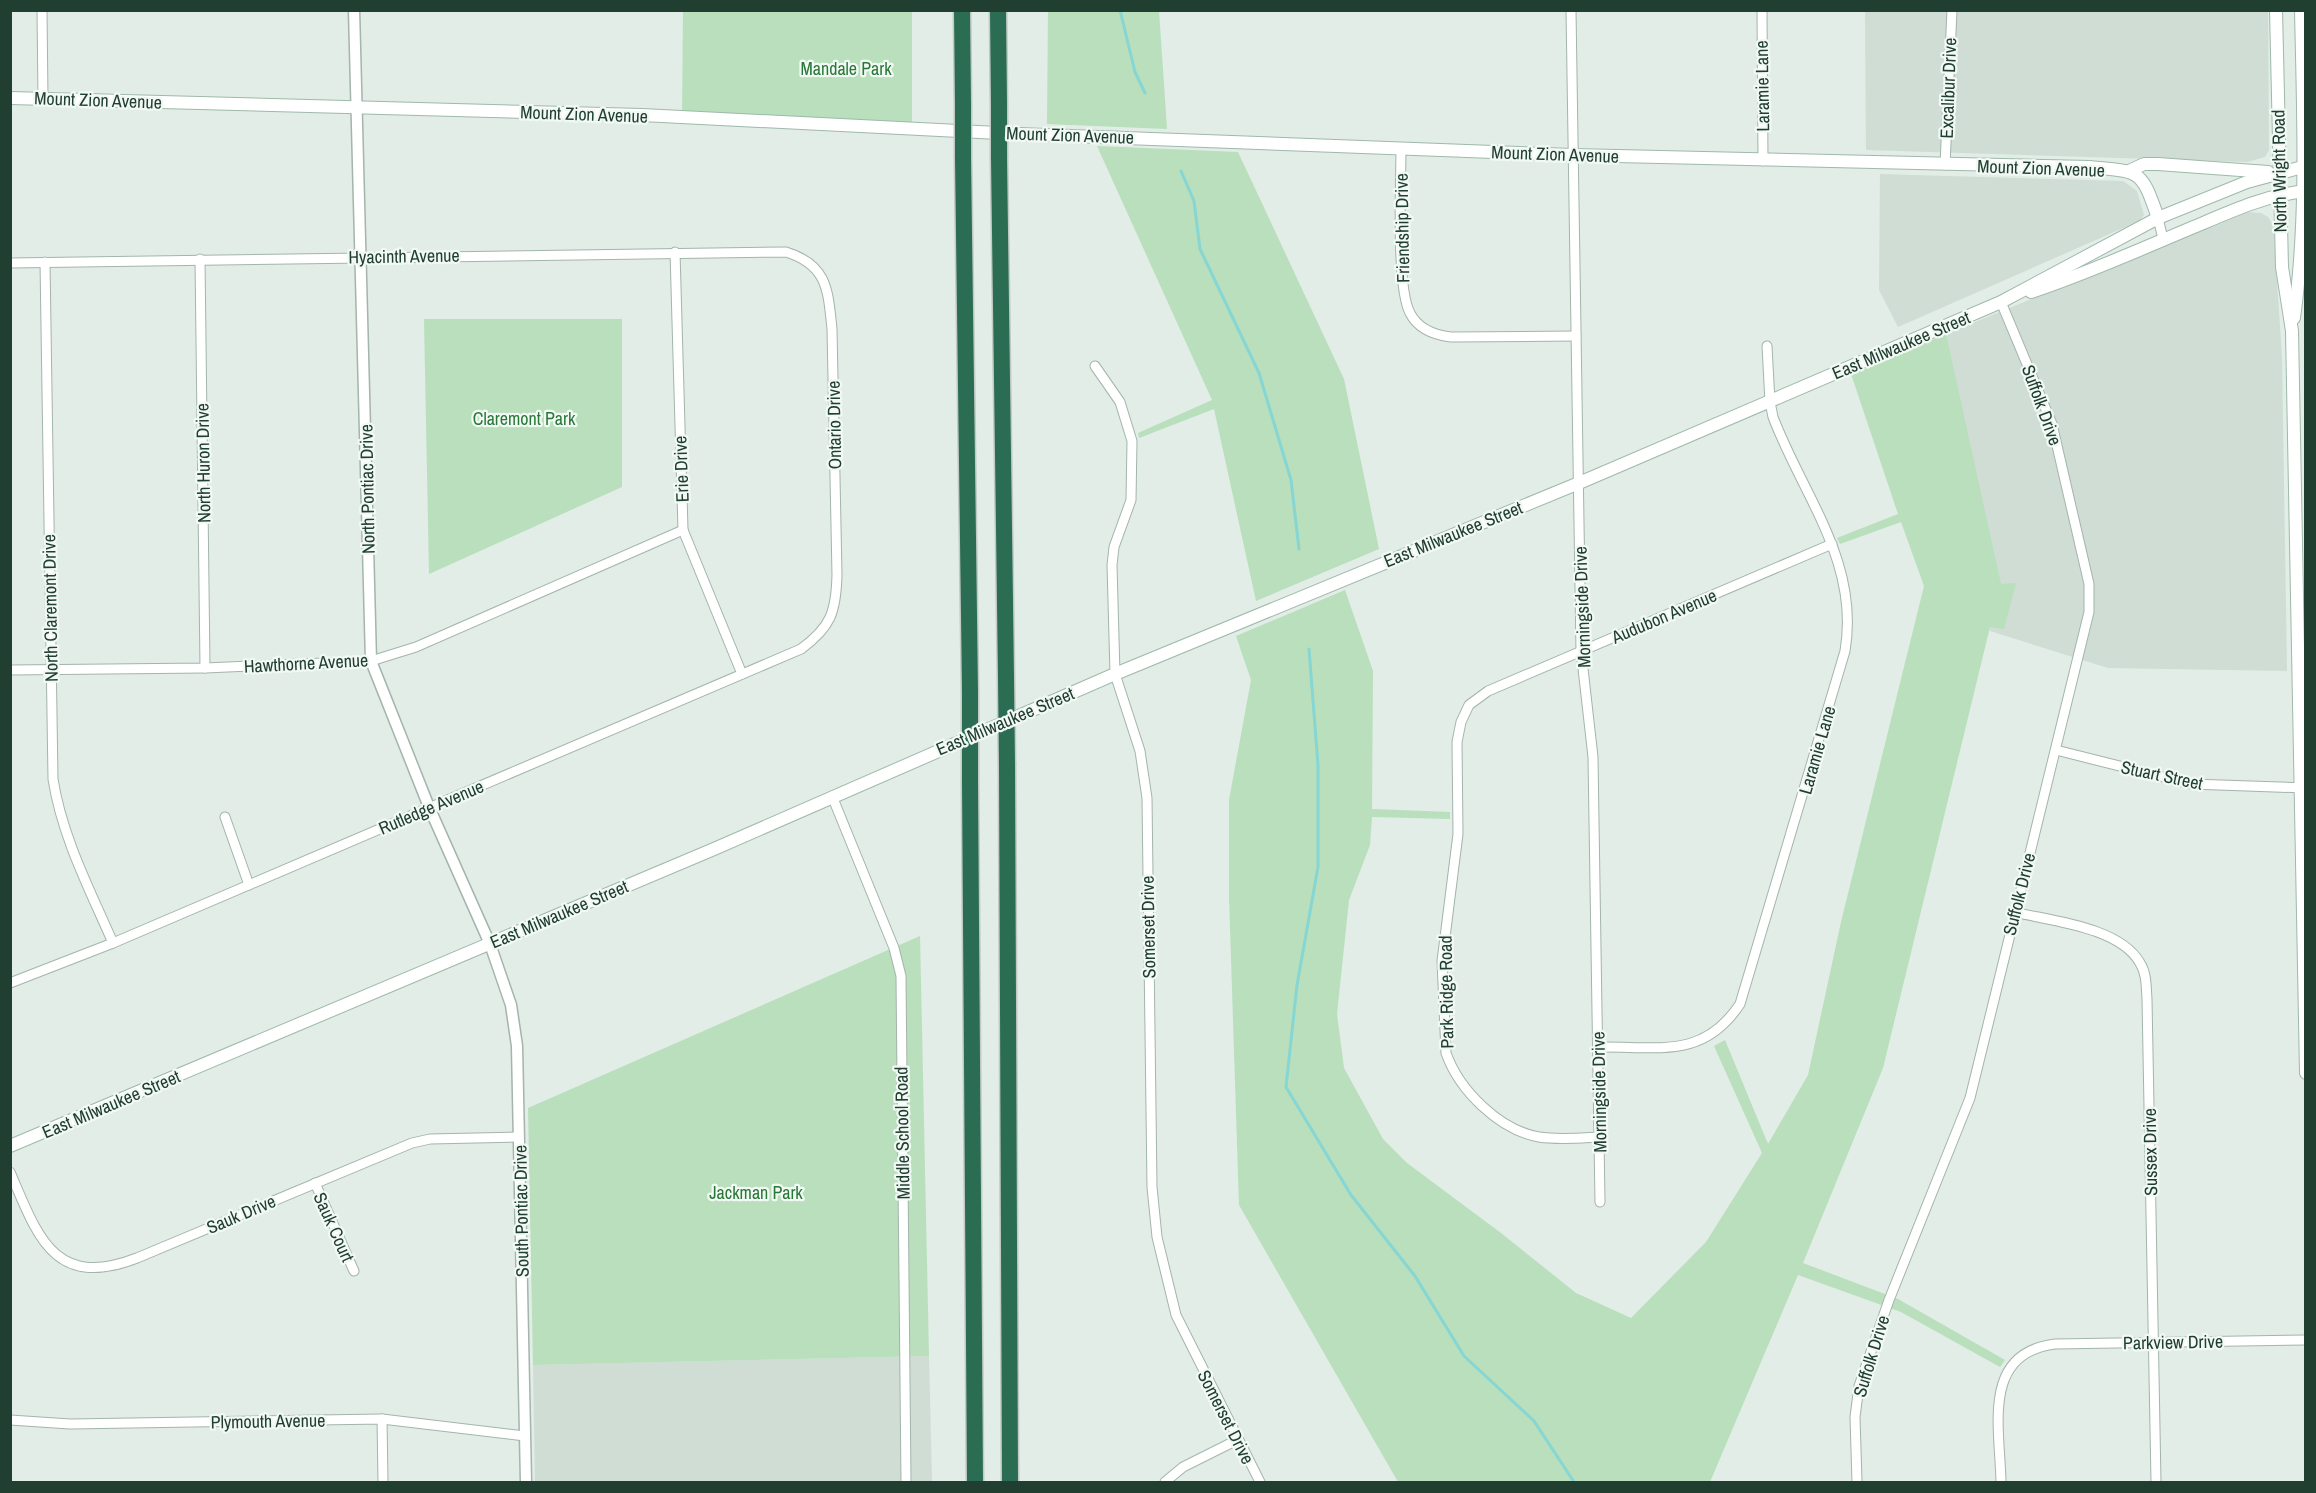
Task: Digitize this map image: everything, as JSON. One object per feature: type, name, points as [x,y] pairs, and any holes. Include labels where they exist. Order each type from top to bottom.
[{"type":"highway","points":[[962,10],[970,692],[975,1482]]},
{"type":"highway","points":[[998,10],[1006,677],[1010,1482]]},
{"type":"main road","name":"North Wright Road","points":[[2276,10],[2278,173],[2282,267],[2292,331],[2303,787],[2306,1074]]},
{"type":"main road","name":"North Wright Road","points":[[2292,331],[2301,268],[2305,191],[2301,10]]},
{"type":"main road","name":"Mount Zion Avenue","points":[[10,98],[652,116],[1019,134],[1573,155],[2129,171],[2140,176],[2145,182],[2158,218]]},
{"type":"main road","name":"Mount Zion Avenue","points":[[2129,171],[2144,164],[2158,164],[2278,173]]},
{"type":"main road","name":"East Milwaukee Street","points":[[10,1146],[490,944],[1115,674],[1770,402],[2001,302],[2158,218],[2247,182],[2305,166]]},
{"type":"main road","name":"East Milwaukee Street","points":[[2001,302],[2073,279],[2163,239],[2279,193],[2305,191]]},
{"type":"street","points":[[42,10],[42,99]]},
{"type":"street","name":"North Pontiac Drive","points":[[354,10],[362,257],[370,662],[429,807],[490,944]]},
{"type":"street","name":"Morningside Drive","points":[[1571,10],[1581,651],[1593,757],[1600,1202]]},
{"type":"street","name":"Laramie Lane","points":[[1762,10],[1763,161]]},
{"type":"street","name":"Excalibur Drive","points":[[1945,165],[1952,10]]},
{"type":"street","name":"Friendship Drive","points":[[1401,148],[1403,292],[1415,321],[1432,333],[1451,337],[1576,336]]},
{"type":"street","points":[[2158,218],[2163,239]]},
{"type":"street","name":"Hyacinth Avenue","points":[[10,263],[675,252],[786,252],[796,255]]},
{"type":"street","name":"Erie Drive","points":[[675,252],[683,530],[742,674]]},
{"type":"street","name":"Ontario Drive","points":[[796,255],[820,272],[827,289],[832,329],[837,575],[834,609]]},
{"type":"street","name":"North Huron Drive","points":[[200,259],[205,668]]},
{"type":"street","name":"North Claremont Drive","points":[[45,262],[53,779],[58,808],[112,943]]},
{"type":"street","name":"Suffolk Drive","points":[[1857,1482],[1855,1417],[1859,1386],[1889,1300],[1970,1098],[2014,912],[2083,645],[2091,596],[2052,424],[2001,302]]},
{"type":"street","name":"Laramie Lane","points":[[1598,1047],[1677,1046],[1696,1043],[1727,1024],[1740,1004],[1845,651],[1849,627],[1847,594],[1832,544],[1781,438],[1770,402],[1767,346]]},
{"type":"street","name":"Somerset Drive","points":[[1095,366],[1120,402],[1132,441],[1131,500],[1114,547],[1112,565],[1115,674],[1145,772],[1152,1187],[1157,1237],[1176,1315],[1260,1482]]},
{"type":"street","name":"Hawthorne Avenue","points":[[10,670],[205,668],[370,662],[416,648],[683,530]]},
{"type":"street","name":"Audubon Avenue","points":[[1457,742],[1465,714],[1481,694],[1832,544]]},
{"type":"street","name":"Rutledge Avenue","points":[[10,983],[112,943],[801,649],[818,636],[834,609]]},
{"type":"street","name":"Park Ridge Road","points":[[1457,742],[1458,834],[1442,961],[1446,1053],[1451,1067],[1467,1090],[1510,1126],[1541,1137],[1599,1137]]},
{"type":"street","name":"Stuart Street","points":[[2056,750],[2191,784],[2303,787]]},
{"type":"street","name":"Middle School Road","points":[[832,796],[894,948],[901,976],[906,1482]]},
{"type":"street","points":[[225,817],[249,885]]},
{"type":"street","name":"Sussex Drive","points":[[2014,912],[2108,936],[2126,946],[2144,971],[2147,999],[2156,1482]]},
{"type":"street","name":"South Pontiac Drive","points":[[490,944],[511,1005],[516,1030],[526,1482]]},
{"type":"street","name":"Sauk Drive","points":[[10,1172],[36,1232],[45,1245],[65,1261],[91,1269],[108,1268],[412,1143],[430,1139],[519,1137]]},
{"type":"street","name":"Sauk Court","points":[[315,1183],[354,1271]]},
{"type":"street","name":"Parkview Drive","points":[[2001,1482],[2001,1387],[2009,1366],[2017,1357],[2040,1346],[2306,1340]]},
{"type":"street","points":[[382,1419],[383,1482]]},
{"type":"street","name":"Plymouth Avenue","points":[[10,1420],[70,1424],[382,1419],[525,1436]]},
{"type":"street","points":[[1165,1482],[1183,1467],[1237,1440]]},
{"type":"shaded area","points":[[1865,11],[2268,11],[2269,150],[2265,157],[2247,162],[1866,150]]},
{"type":"shaded area","points":[[1880,174],[2123,181],[2137,191],[2144,215],[2139,221],[1898,327],[1879,290]]},
{"type":"shaded area","points":[[2245,212],[2261,213],[2268,217],[2273,225],[2274,234],[2282,357],[2287,671],[2108,668],[1990,631],[1946,334]]},
{"type":"shaded area","points":[[929,1356],[932,1482],[535,1482],[533,1365]]},
{"type":"green space","name":"Mandale Park","points":[[683,11],[912,11],[912,128],[682,117]]},
{"type":"green space","points":[[1048,11],[1159,11],[1167,129],[1047,124]]},
{"type":"green space","points":[[1097,146],[1238,152],[1344,379],[1379,549],[1256,601],[1214,409],[1139,438],[1138,433],[1212,400]]},
{"type":"green space","name":"Claremont Park","points":[[424,319],[622,319],[622,487],[429,574]]},
{"type":"green space","points":[[1946,334],[2001,584],[2016,583],[2004,629],[1990,627],[1883,1068],[1803,1263],[1898,1299],[2005,1360],[2000,1367],[1901,1312],[1798,1275],[1710,1482],[1398,1482],[1239,1205],[1229,897],[1229,800],[1251,680],[1236,636],[1345,590],[1373,671],[1372,809],[1450,812],[1450,819],[1372,817],[1370,845],[1349,900],[1337,1014],[1344,1068],[1383,1139],[1407,1163],[1501,1233],[1576,1293],[1631,1318],[1706,1242],[1762,1153],[1714,1046],[1725,1040],[1768,1144],[1808,1075],[1841,922],[1924,586],[1901,522],[1840,544],[1837,538],[1898,514],[1851,374]]},
{"type":"green space","name":"Jackman Park","points":[[920,936],[929,1356],[533,1365],[528,1108]]},
{"type":"waterway","points":[[1120,10],[1135,72],[1145,93]]},
{"type":"waterway","points":[[1181,171],[1194,201],[1200,249],[1259,373],[1291,480],[1299,549]]},
{"type":"waterway","points":[[1309,649],[1318,765],[1318,867],[1297,985],[1286,1087],[1351,1195],[1415,1276],[1464,1356],[1534,1421],[1574,1482]]}]
